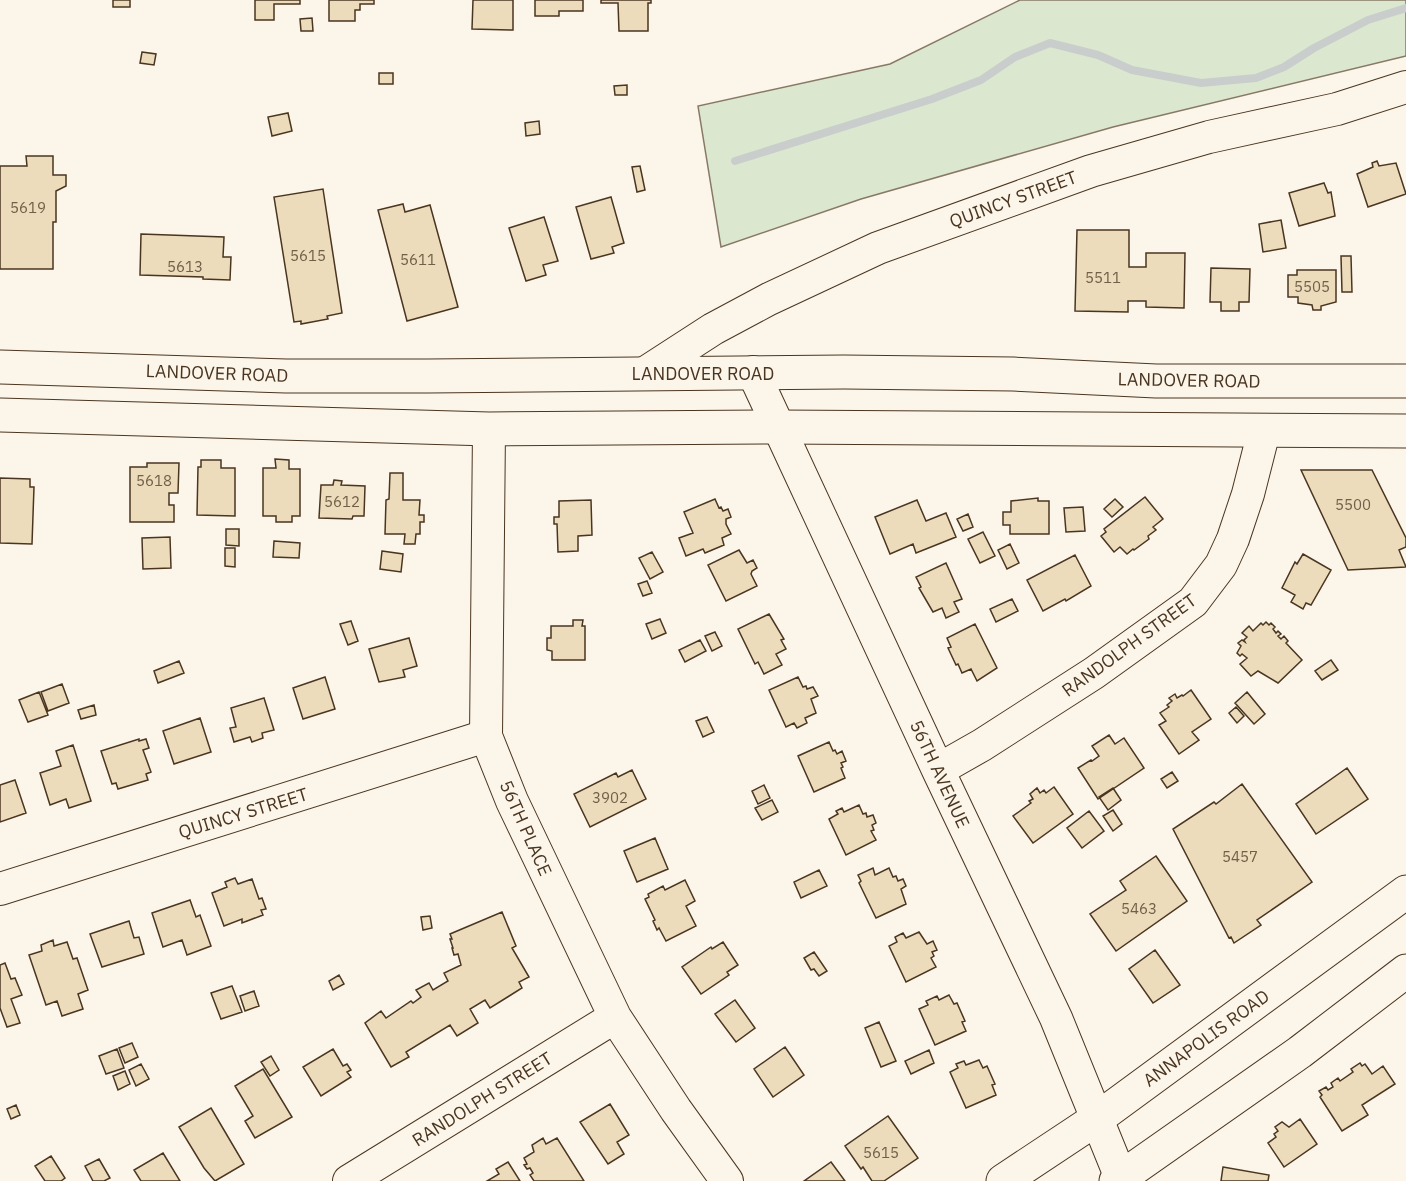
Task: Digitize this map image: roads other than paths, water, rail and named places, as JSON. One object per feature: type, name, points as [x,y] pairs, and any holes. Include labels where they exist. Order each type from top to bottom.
[{"type":"main road","name":"LANDOVER ROAD","points":[[0,367],[297,376],[753,372],[1013,374],[1156,381],[1406,381]]},
{"type":"main road","points":[[0,415],[489,429],[1406,431]]},
{"type":"main road","name":"ANNAPOLIS ROAD","points":[[1003,1181],[1098,1118],[1406,892]]},
{"type":"main road","points":[[1121,1180],[1300,1052],[1406,971]]},
{"type":"street","name":"QUINCY STREET","points":[[645,373],[713,329],[769,299],[878,248],[1092,171],[1209,137],[1337,109],[1406,87]]},
{"type":"street","name":"56TH AVENUE","points":[[753,372],[1056,1018],[1121,1180]]},
{"type":"street","name":"56TH PLACE","points":[[489,429],[486,736],[512,801],[615,1017],[676,1110],[727,1181]]},
{"type":"street","name":"RANDOLPH STREET","points":[[938,770],[1094,674],[1192,602],[1208,585],[1221,565],[1233,539],[1248,494],[1264,431]]},
{"type":"street","name":"QUINCY STREET","points":[[0,889],[486,736]]},
{"type":"street","name":"RANDOLPH STREET","points":[[349,1181],[615,1017]]},
{"type":"waterway","points":[[735,161],[932,99],[981,80],[1015,57],[1050,43],[1098,55],[1132,70],[1201,83],[1256,78],[1284,67],[1314,48],[1368,20],[1406,8]]}]
